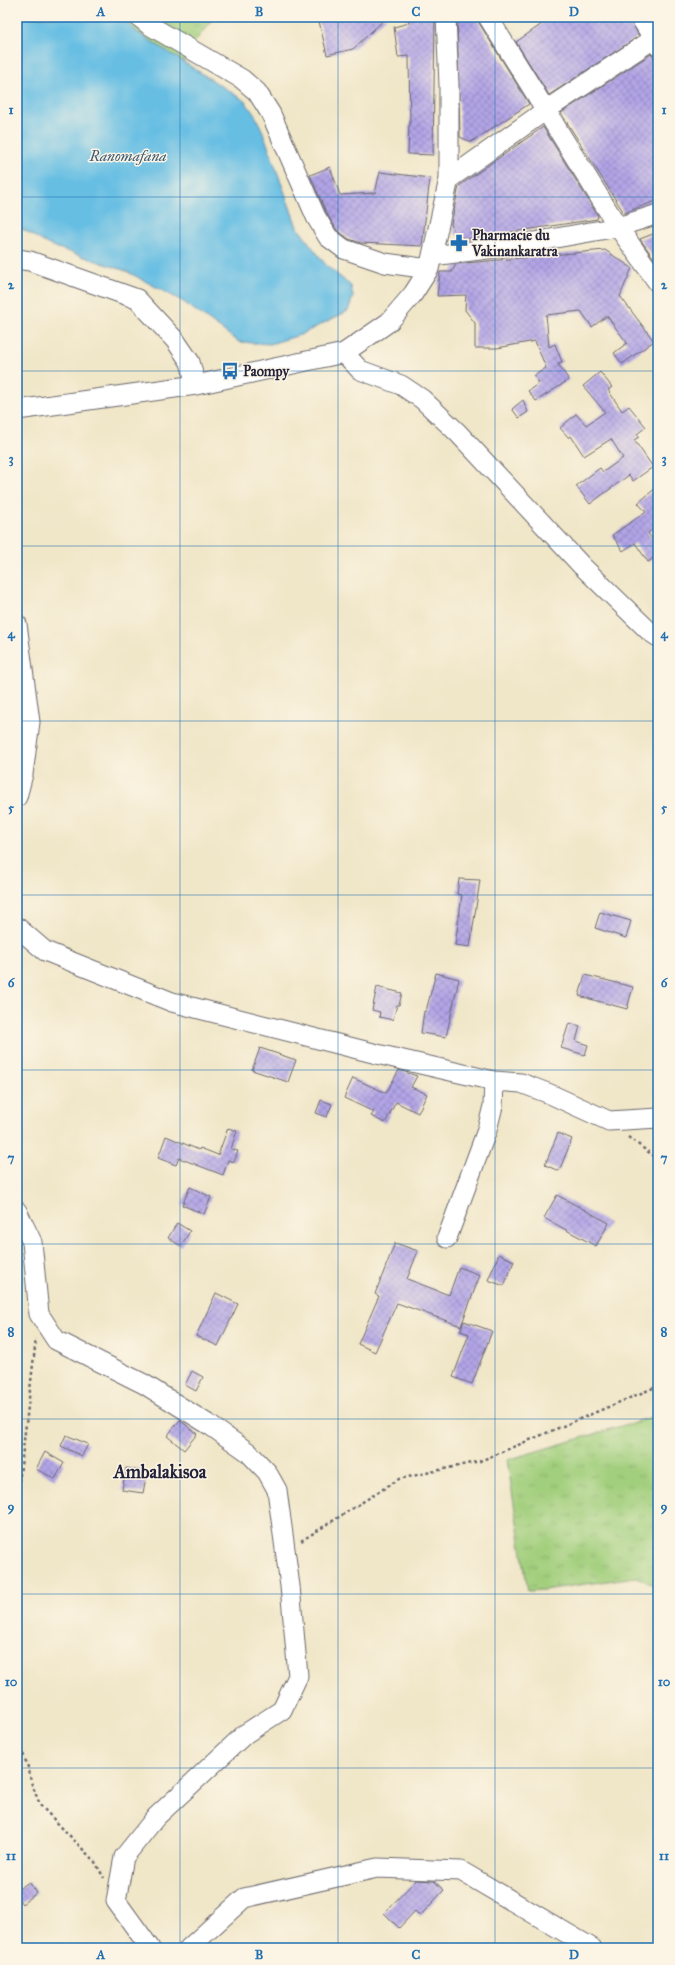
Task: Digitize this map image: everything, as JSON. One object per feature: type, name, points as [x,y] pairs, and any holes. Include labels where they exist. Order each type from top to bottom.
[{"type":"street","points":[[139,17],[149,25],[242,80],[256,92],[271,114],[316,217],[328,237],[344,249],[385,263],[431,262],[618,227],[658,214]]},
{"type":"street","points":[[17,410],[196,384],[344,353],[389,322],[413,294],[431,262],[449,179],[449,85],[446,17]]},
{"type":"street","points":[[488,17],[618,227],[658,283]]},
{"type":"street","points":[[449,179],[546,110],[656,40],[640,17]]},
{"type":"street","points":[[17,259],[30,261],[137,299],[175,340],[190,362],[196,384]]},
{"type":"street","points":[[344,353],[360,370],[401,385],[422,399],[458,433],[582,566],[649,631],[658,637]]},
{"type":"street","points":[[17,624],[30,722],[23,774],[17,798]]},
{"type":"street","points":[[17,927],[45,951],[172,1002],[377,1054],[494,1081],[521,1083],[550,1094],[609,1121],[658,1118]]},
{"type":"street","points":[[447,1238],[487,1130],[493,1106],[494,1081]]},
{"type":"street","points":[[17,1211],[32,1242],[38,1314],[56,1340],[144,1384],[248,1452],[267,1472],[277,1490],[298,1676],[282,1710],[245,1734],[156,1816],[124,1857],[116,1901],[150,1948]]},
{"type":"street","points":[[189,1948],[244,1898],[377,1868],[461,1871],[592,1948]]},
{"type":"path","points":[[609,1121],[658,1159]]},
{"type":"path","points":[[17,1500],[38,1314]]},
{"type":"path","points":[[285,1551],[399,1479],[480,1461],[658,1386]]},
{"type":"path","points":[[17,1737],[40,1805],[95,1862],[116,1901]]},
{"type":"green space","points":[[120,17],[214,17],[189,49],[184,62],[138,33]]},
{"type":"green space","points":[[658,1415],[658,1587],[636,1577],[528,1591],[507,1460]]},
{"type":"water","name":"Ranomafana","points":[[17,17],[120,17],[138,33],[245,101],[256,117],[263,132],[297,227],[326,265],[351,286],[353,297],[348,311],[300,335],[270,344],[239,342],[182,301],[126,271],[49,245],[17,226]]},
{"type":"building","points":[[318,17],[387,17],[353,49],[327,55]]},
{"type":"building","points":[[408,17],[435,17],[433,155],[408,154],[410,126],[409,56],[398,57],[394,27],[409,23]]},
{"type":"building","points":[[457,17],[477,17],[479,23],[529,104],[471,142],[460,137]]},
{"type":"building","points":[[552,17],[629,17],[639,36],[549,95],[516,42]]},
{"type":"building","points":[[651,54],[658,64],[658,200],[624,213],[561,113]]},
{"type":"building","points":[[543,127],[598,216],[597,219],[466,239],[455,234],[451,224],[459,186]]},
{"type":"building","points":[[330,167],[340,195],[375,193],[380,172],[430,178],[422,246],[361,243],[349,239],[336,229],[326,212],[310,175]]},
{"type":"building","points":[[658,232],[658,264],[640,239]]},
{"type":"building","points":[[605,250],[632,268],[620,296],[654,341],[622,364],[614,353],[627,343],[607,316],[592,327],[581,311],[546,315],[549,347],[555,344],[562,362],[558,364],[569,380],[536,401],[528,391],[539,383],[534,376],[546,368],[535,341],[497,348],[475,348],[475,323],[465,310],[466,295],[437,296],[440,272],[452,272],[456,264]]},
{"type":"building","points":[[600,372],[612,387],[608,390],[622,411],[629,406],[646,427],[637,434],[639,437],[634,440],[653,467],[633,481],[629,475],[590,504],[576,486],[600,468],[603,472],[623,458],[611,439],[584,456],[571,436],[569,438],[560,428],[576,414],[586,425],[605,412],[583,386]]},
{"type":"building","points":[[523,400],[528,412],[519,418],[512,409]]},
{"type":"building","points":[[658,486],[658,526],[657,525],[648,533],[658,548],[658,555],[648,562],[635,543],[623,551],[612,535],[646,512],[638,503]]},
{"type":"building","points":[[459,879],[480,880],[470,947],[455,945],[462,895],[457,894]]},
{"type":"building","points":[[600,912],[631,921],[626,938],[595,928]]},
{"type":"building","points":[[436,973],[459,979],[446,1037],[421,1033],[424,1011],[426,1011]]},
{"type":"building","points":[[585,975],[633,987],[627,1009],[579,996]]},
{"type":"building","points":[[377,987],[402,993],[393,1020],[379,1017],[380,1012],[372,1010]]},
{"type":"building","points":[[569,1023],[580,1026],[576,1041],[588,1045],[585,1055],[561,1048]]},
{"type":"building","points":[[260,1048],[296,1060],[288,1082],[252,1070]]},
{"type":"building","points":[[399,1070],[417,1076],[411,1087],[427,1094],[418,1113],[396,1102],[385,1123],[371,1116],[374,1112],[344,1098],[353,1078],[386,1093]]},
{"type":"building","points":[[321,1100],[332,1104],[327,1117],[316,1113]]},
{"type":"building","points":[[228,1128],[237,1131],[231,1149],[238,1151],[234,1162],[228,1160],[223,1175],[179,1158],[176,1165],[158,1158],[166,1136],[199,1150],[200,1148],[218,1155]]},
{"type":"building","points":[[558,1133],[572,1139],[559,1171],[545,1165]]},
{"type":"building","points":[[190,1187],[211,1197],[204,1214],[182,1205]]},
{"type":"building","points":[[557,1195],[609,1223],[596,1246],[544,1218]]},
{"type":"building","points":[[177,1223],[190,1231],[181,1246],[168,1238]]},
{"type":"building","points":[[395,1243],[418,1251],[407,1279],[449,1295],[459,1267],[480,1275],[461,1326],[397,1303],[375,1352],[358,1344],[379,1296],[375,1294]]},
{"type":"building","points":[[499,1254],[514,1261],[504,1286],[488,1280]]},
{"type":"building","points":[[216,1293],[238,1304],[218,1346],[196,1336]]},
{"type":"building","points":[[464,1321],[492,1331],[472,1384],[453,1377],[469,1334],[460,1331]]},
{"type":"building","points":[[192,1371],[203,1377],[196,1391],[185,1385]]},
{"type":"building","points":[[180,1420],[197,1434],[184,1450],[167,1436]]},
{"type":"building","points":[[66,1435],[88,1444],[82,1456],[61,1446]]},
{"type":"building","points":[[45,1452],[64,1463],[55,1479],[36,1469]]},
{"type":"building","points":[[126,1468],[147,1472],[143,1493],[122,1490]]},
{"type":"building","points":[[416,1880],[434,1881],[444,1890],[420,1916],[415,1911],[399,1928],[384,1913]]},
{"type":"building","points":[[29,1882],[37,1893],[22,1904],[17,1897],[17,1890]]},
{"type":"place","name":"Pharmacie du Vakinankaratra","points":[[459,243]]},
{"type":"place","name":"Paompy","points":[[230,371]]},
{"type":"district","name":"Ambalakisoa","points":[[160,1472]]}]
